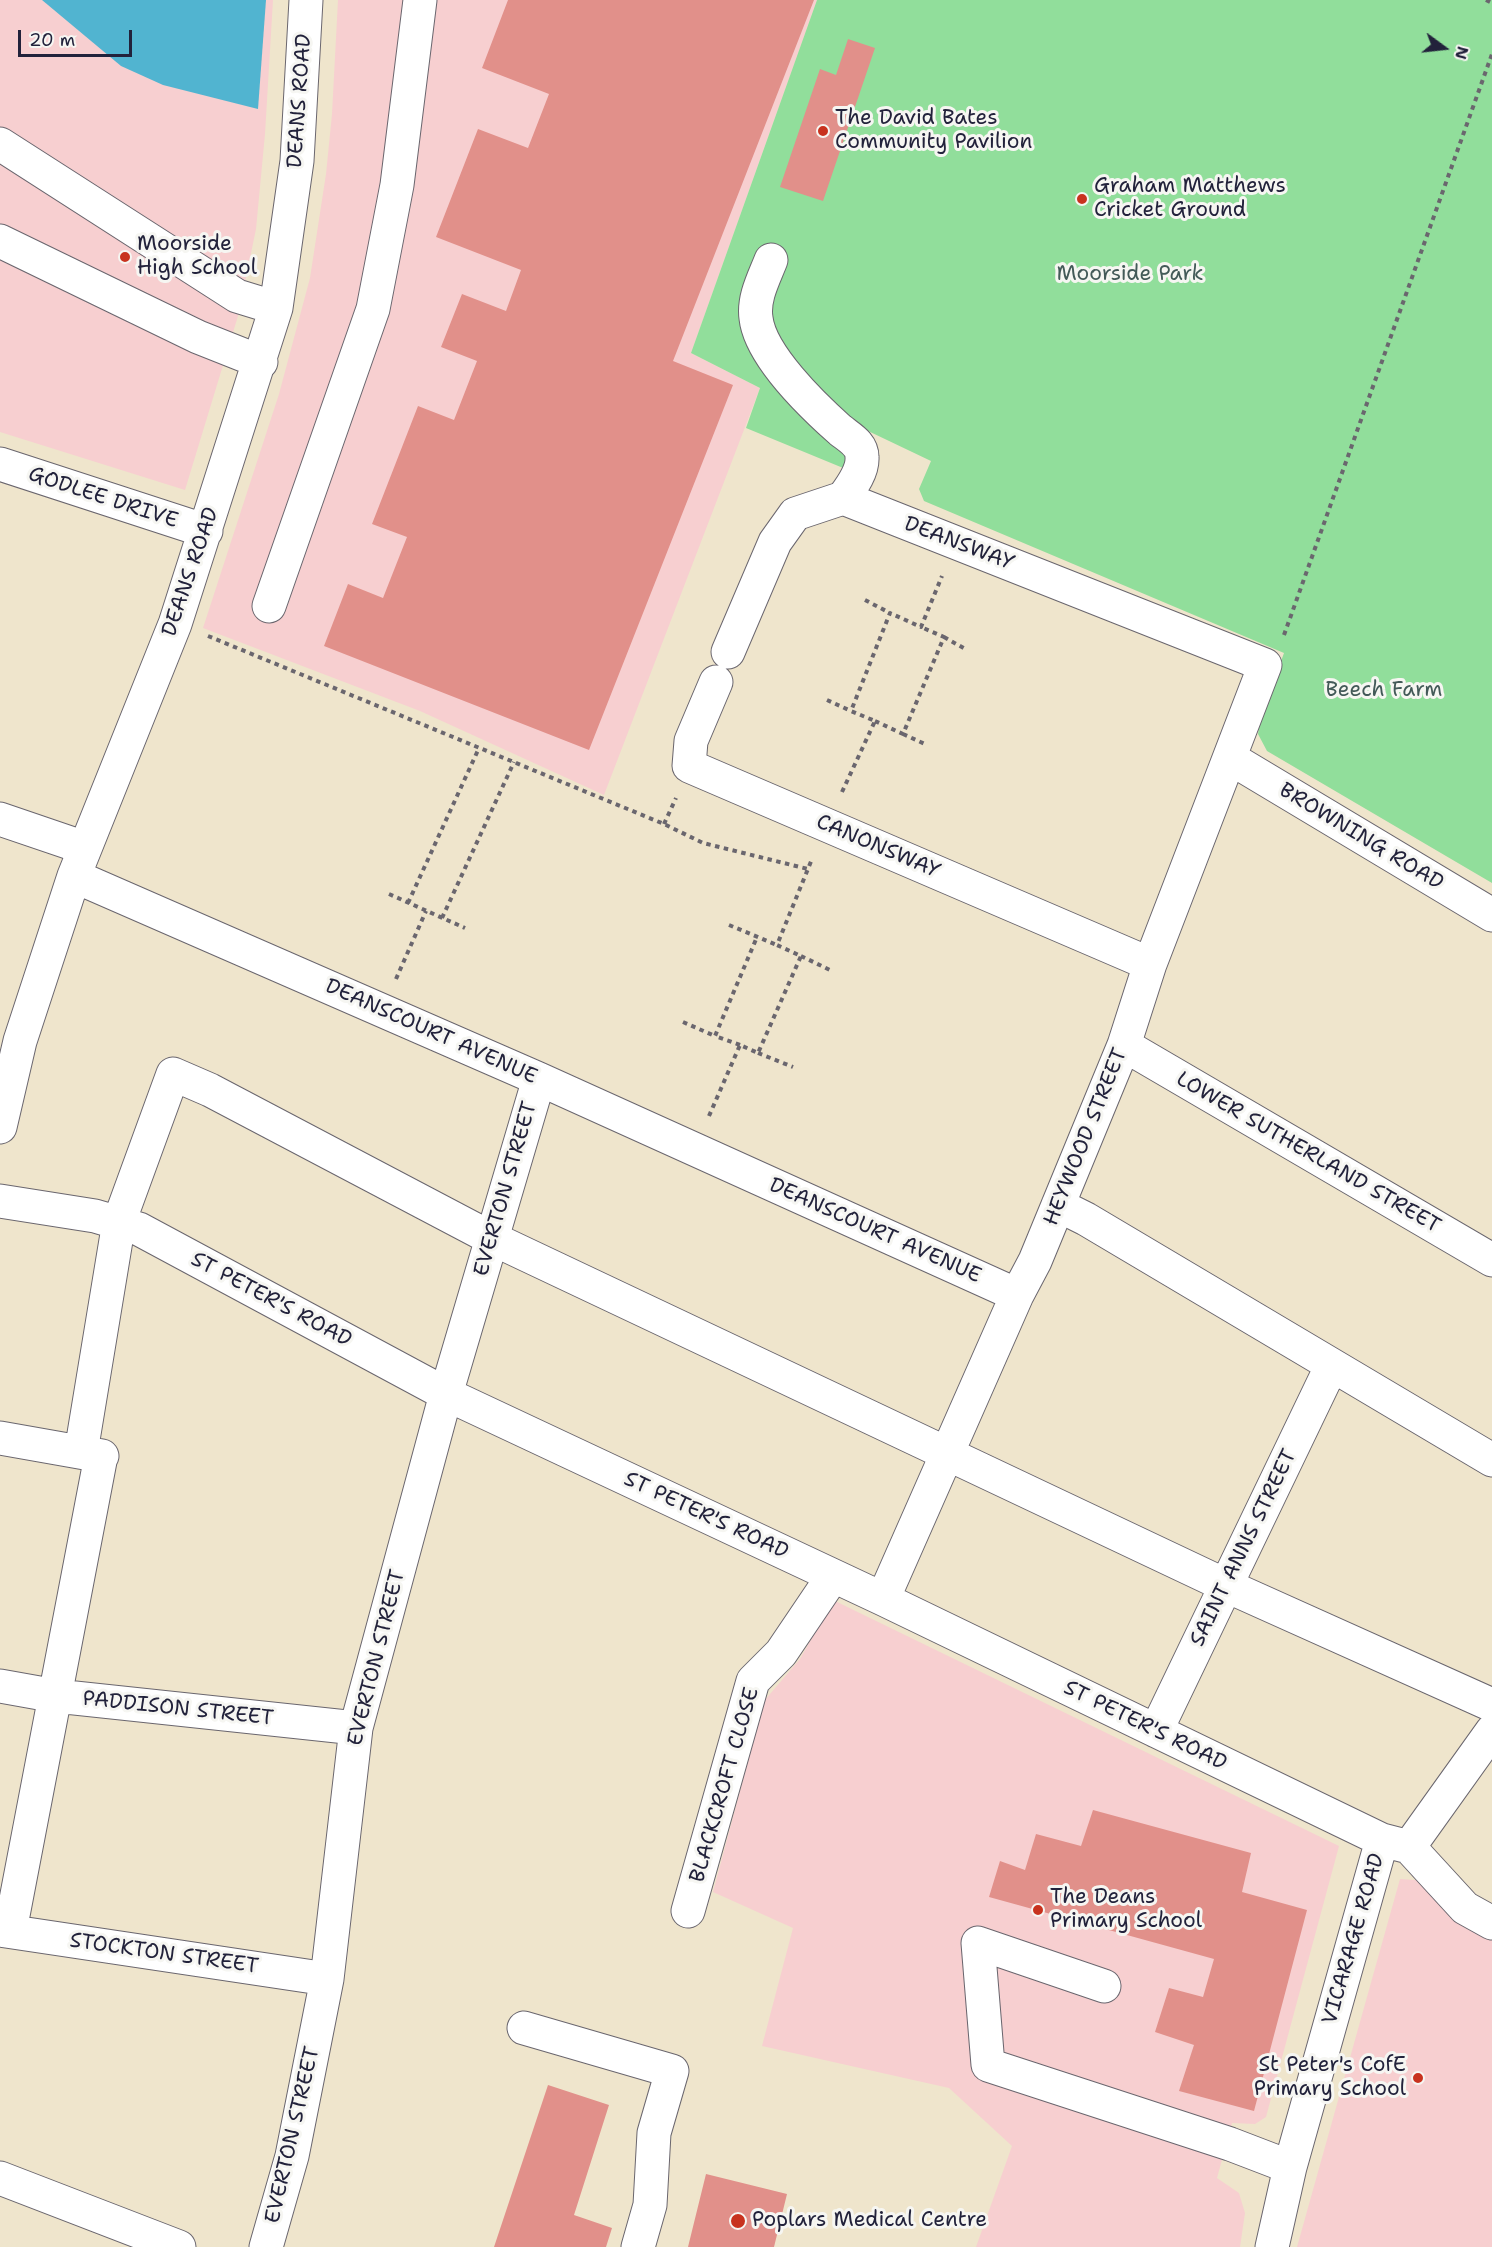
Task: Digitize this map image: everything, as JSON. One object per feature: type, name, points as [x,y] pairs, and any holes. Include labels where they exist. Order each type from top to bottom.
[{"type":"street","name":"DEANS ROAD","points":[[0,1127],[20,1041],[79,862],[176,624],[261,362],[276,308],[297,161],[306,0]]},
{"type":"street","points":[[269,606],[373,309],[397,185],[420,0]]},
{"type":"street","points":[[0,144],[237,296],[276,308]]},
{"type":"street","points":[[0,241],[198,338],[261,362]]},
{"type":"street","points":[[771,260],[759,292],[756,318],[771,354],[790,379],[801,392],[859,444],[862,458],[859,473],[843,498]]},
{"type":"street","name":"GODLEE DRIVE","points":[[0,464],[206,531]]},
{"type":"street","name":"DEANSWAY","points":[[843,498],[1264,665]]},
{"type":"street","name":"CANONSWAY","points":[[843,498],[795,514],[775,542],[691,741],[689,766],[1150,964]]},
{"type":"street","name":"HEYWOOD STREET","points":[[883,1599],[1017,1295],[1035,1261],[1124,1045],[1150,964],[1264,665]]},
{"type":"street","name":"BROWNING ROAD","points":[[1230,758],[1492,915]]},
{"type":"street","name":"DEANSCOURT AVENUE","points":[[0,819],[79,862],[382,1011],[539,1079],[1017,1295]]},
{"type":"street","name":"LOWER SUTHERLAND STREET","points":[[1124,1045],[1492,1260]]},
{"type":"street","points":[[5,1931],[56,1696],[97,1455],[119,1222],[173,1074],[210,1090],[491,1238],[946,1455],[1227,1586],[1492,1705]]},
{"type":"street","name":"EVERTON STREET","points":[[266,2247],[292,2156],[327,1979],[356,1728],[446,1394],[539,1079]]},
{"type":"street","name":"ST PETER'S ROAD","points":[[0,1201],[95,1216],[139,1229],[446,1394],[883,1599],[1396,1844]]},
{"type":"street","points":[[1058,1204],[1492,1460]]},
{"type":"street","name":"SAINT ANNS STREET","points":[[1156,1731],[1332,1365]]},
{"type":"street","points":[[0,1438],[97,1455]]},
{"type":"street","name":"BLACKCROFT CLOSE","points":[[688,1911],[753,1681],[781,1653],[833,1576]]},
{"type":"street","name":"PADDISON STREET","points":[[0,1686],[56,1696],[356,1728]]},
{"type":"street","name":"VICARAGE ROAD","points":[[1272,2247],[1290,2167],[1396,1844],[1492,1731]]},
{"type":"street","points":[[1396,1844],[1465,1908],[1492,1923]]},
{"type":"street","name":"STOCKTON STREET","points":[[5,1931],[327,1979]]},
{"type":"street","points":[[1104,1986],[978,1943],[988,2065],[1230,2144],[1290,2167]]},
{"type":"street","points":[[524,2028],[672,2071],[654,2133],[650,2205],[638,2247]]},
{"type":"street","points":[[0,2178],[179,2247]]},
{"type":"path","points":[[1486,0],[1492,3]]},
{"type":"path","points":[[1264,665],[1280,646],[1492,54]]},
{"type":"path","points":[[921,627],[956,542]]},
{"type":"path","points":[[865,600],[967,650]]},
{"type":"path","points":[[851,711],[890,613]]},
{"type":"path","points":[[176,624],[664,824],[703,843],[808,869]]},
{"type":"path","points":[[903,734],[944,637]]},
{"type":"path","points":[[827,700],[925,744]]},
{"type":"path","points":[[777,945],[827,825],[875,721]]},
{"type":"path","points":[[408,903],[479,748]]},
{"type":"path","points":[[442,918],[514,762]]},
{"type":"path","points":[[388,894],[465,928]]},
{"type":"path","points":[[382,1011],[426,910]]},
{"type":"path","points":[[729,925],[832,971]]},
{"type":"path","points":[[714,1036],[757,937]]},
{"type":"path","points":[[758,1053],[801,956]]},
{"type":"path","points":[[684,1023],[793,1067]]},
{"type":"path","points":[[694,1149],[740,1045]]},
{"type":"shaded area","name":"Moorside High School","points":[[0,0],[273,0],[265,134],[256,229],[238,316],[185,490],[0,432]]},
{"type":"shaded area","points":[[338,0],[817,0],[691,353],[760,388],[604,795],[420,711],[203,628],[279,394],[310,278],[326,174],[332,114]]},
{"type":"shaded area","name":"The Deans Primary School","points":[[833,1600],[1339,1846],[1266,2117],[1255,2124],[1232,2123],[1217,2178],[1239,2193],[1245,2213],[1240,2247],[976,2247],[1012,2146],[949,2088],[762,2046],[793,1928],[713,1892],[764,1701],[800,1659]]},
{"type":"shaded area","name":"St Peter's CofE Primary School","points":[[1400,1879],[1446,1882],[1492,1909],[1492,2247],[1297,2247]]},
{"type":"green space","name":"Moorside Park","points":[[817,0],[1492,0],[1492,883],[1267,751],[1258,734],[1260,719],[1284,653],[924,501],[919,489],[931,461],[866,430],[848,470],[746,428],[760,388],[691,353]]},
{"type":"water","points":[[42,0],[266,0],[258,109],[163,85],[121,66]]},
{"type":"building","points":[[508,0],[814,0],[673,361],[733,385],[589,750],[324,646],[348,584],[383,598],[407,537],[372,524],[418,406],[454,420],[477,361],[441,347],[462,294],[506,311],[521,270],[436,237],[478,129],[528,148],[549,94],[482,68]]},
{"type":"building","name":"The David Bates Community Pavilion","points":[[848,39],[875,48],[823,201],[780,187],[820,69],[836,75]]},
{"type":"building","points":[[1093,1810],[1251,1853],[1242,1892],[1307,1910],[1254,2111],[1179,2091],[1194,2045],[1155,2032],[1169,1988],[1203,1997],[1214,1959],[989,1897],[1000,1861],[1025,1870],[1036,1834],[1081,1846]]},
{"type":"building","points":[[548,2085],[609,2105],[574,2215],[612,2228],[606,2247],[494,2247]]},
{"type":"building","name":"Poplars Medical Centre","points":[[706,2174],[787,2194],[774,2247],[688,2247]]},
{"type":"place","name":"The David Bates Community Pavilion","points":[[823,131]]},
{"type":"place","name":"Graham Matthews Cricket Ground","points":[[1082,199]]},
{"type":"place","name":"Moorside High School","points":[[125,257]]},
{"type":"place","name":"The Deans Primary School","points":[[1038,1910]]},
{"type":"place","name":"St Peter's CofE Primary School","points":[[1418,2078]]},
{"type":"place","name":"Poplars Medical Centre","points":[[738,2221]]},
{"type":"park label","name":"Beech Farm","points":[[1384,691]]}]
